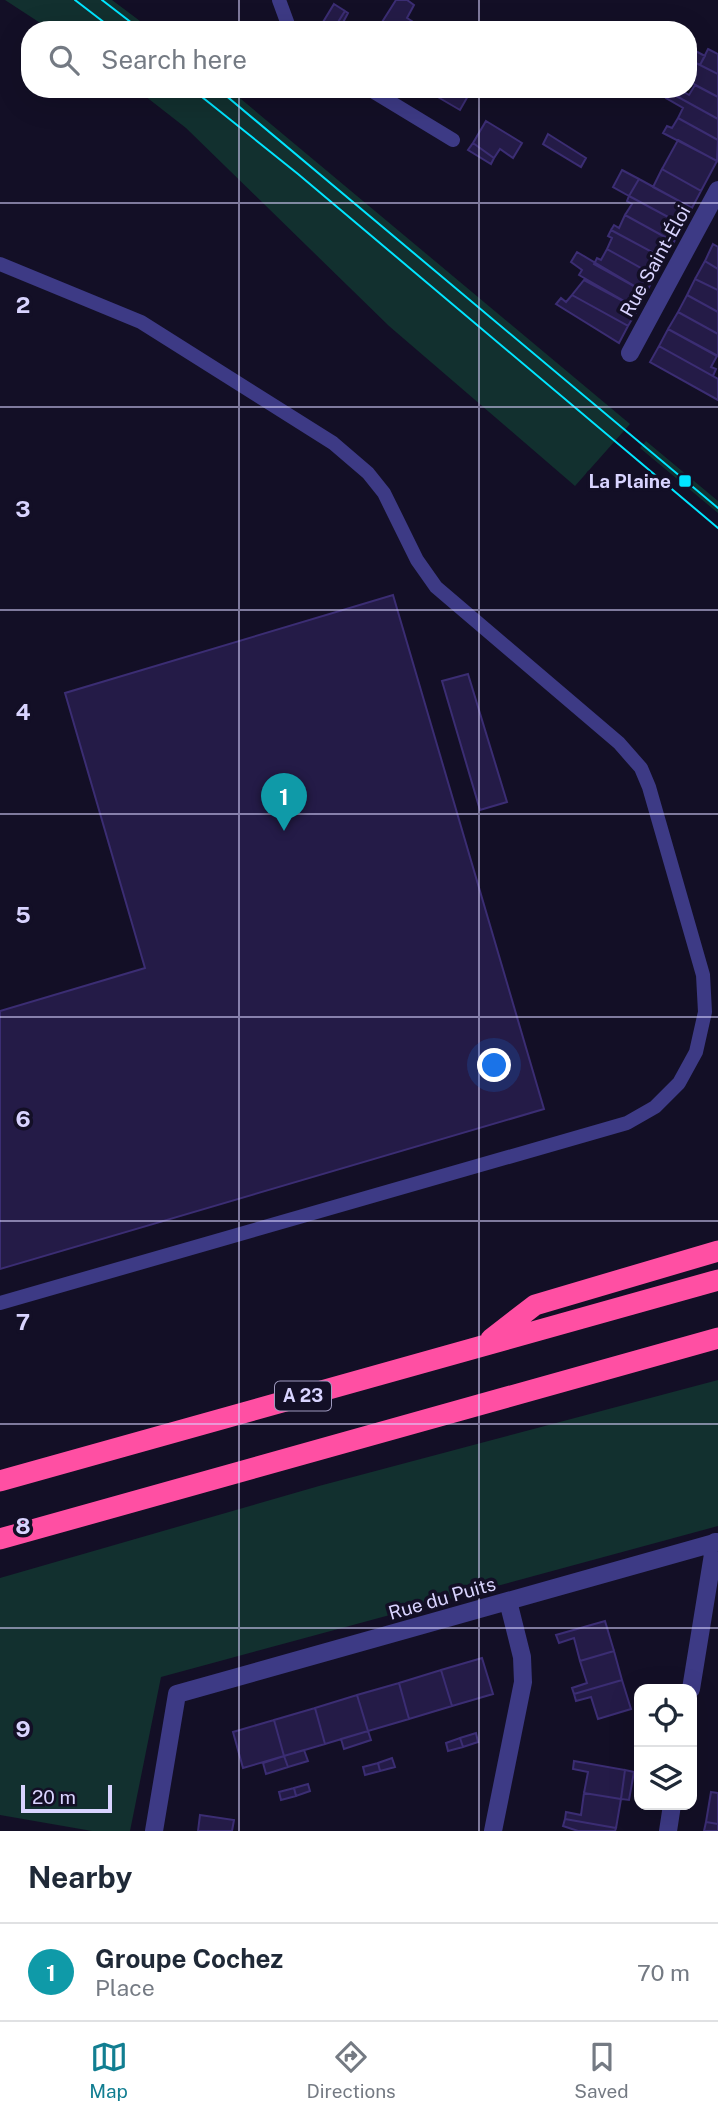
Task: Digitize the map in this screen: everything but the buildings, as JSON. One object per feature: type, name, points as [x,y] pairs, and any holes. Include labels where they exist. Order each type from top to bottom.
[{"type":"highway","points":[[482,1346],[535,1305],[718,1251]]},
{"type":"highway","name":"A 23","points":[[0,1481],[718,1280]]},
{"type":"highway","points":[[0,1539],[718,1338]]},
{"type":"street","name":"Rue Saint-Éloi","points":[[629,353],[718,190]]},
{"type":"street","name":"Rue du Puits","points":[[153,1831],[177,1694],[717,1543]]},
{"type":"street","points":[[692,1684],[717,1543]]},
{"type":"street","points":[[493,1831],[523,1682],[522,1657],[508,1601]]},
{"type":"street","points":[[668,1831],[671,1810]]},
{"type":"lane","points":[[279,0],[287,21]]},
{"type":"lane","points":[[384,98],[453,140]]},
{"type":"lane","points":[[0,264],[141,322],[333,443],[368,472],[384,493],[421,567],[436,587],[619,743],[640,768],[649,787],[706,992],[702,1030],[689,1067],[668,1096],[627,1123],[0,1303]]},
{"type":"green space","points":[[5,0],[112,0],[140,21],[37,21]]},
{"type":"green space","points":[[148,98],[240,98],[630,424],[575,486],[389,326],[186,128]]},
{"type":"green space","points":[[646,441],[718,501],[718,513],[640,448]]},
{"type":"green space","points":[[718,1380],[718,1526],[161,1677],[130,1831],[92,1831],[0,1815],[0,1578],[319,1486]]},
{"type":"tram line","points":[[75,0],[102,21]]},
{"type":"tram line","points":[[102,0],[129,21]]},
{"type":"tram line","points":[[203,98],[298,174],[718,528]]},
{"type":"tram line","points":[[229,98],[718,508]]},
{"type":"place","name":"La Plaine","points":[[685,481]]},
{"type":"place","name":"Groupe Cochez","points":[[284,831]]}]
